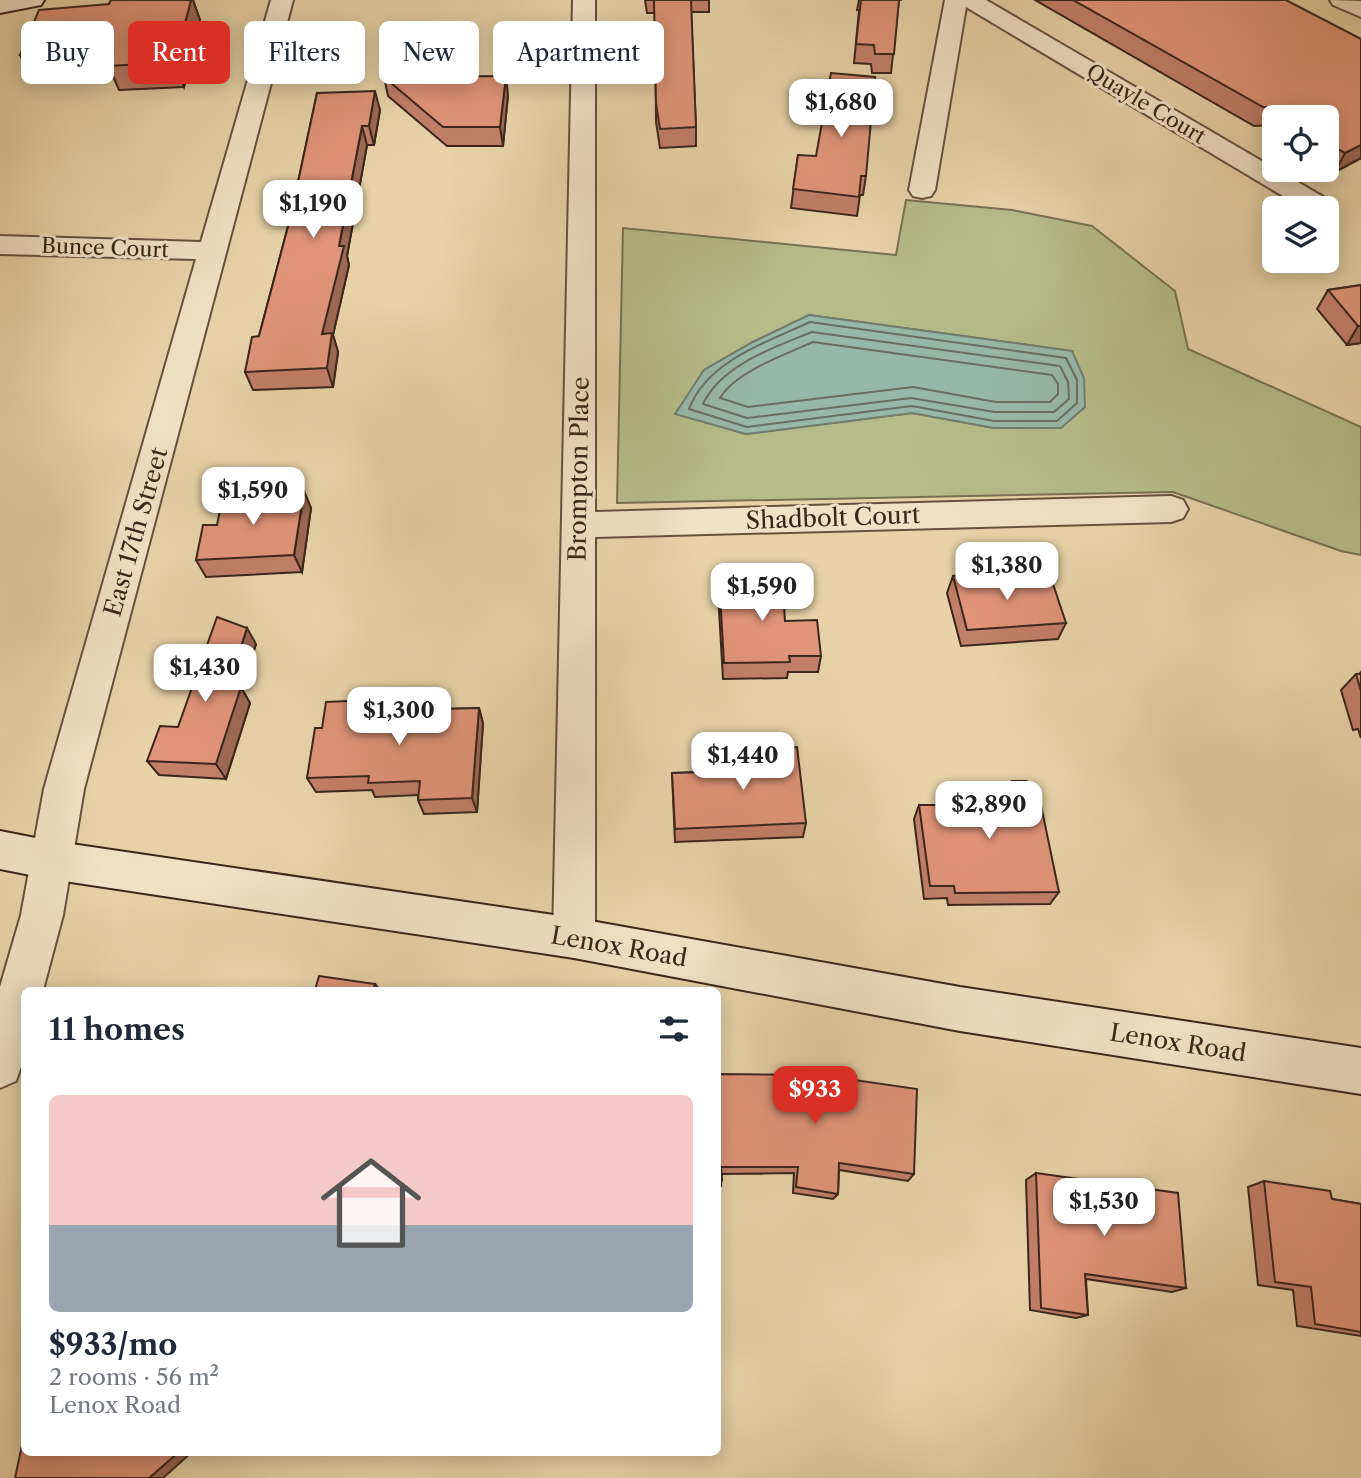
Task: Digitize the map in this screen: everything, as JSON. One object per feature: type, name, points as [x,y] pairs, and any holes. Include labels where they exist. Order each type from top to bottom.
[{"type":"street","points":[[0,6],[33,0]]},
{"type":"street","name":"East 17th Street","points":[[22,987],[42,915],[64,789],[158,457],[211,251],[282,0]]},
{"type":"street","name":"Brompton Place","points":[[574,937],[584,0]]},
{"type":"street","points":[[922,190],[956,0]]},
{"type":"street","name":"Quayle Court","points":[[970,0],[1302,196]]},
{"type":"street","points":[[1341,0],[1361,10]]},
{"type":"street","name":"Bunce Court","points":[[0,244],[211,251]]},
{"type":"street","name":"Shadbolt Court","points":[[578,524],[1171,509]]},
{"type":"street","name":"Lenox Road","points":[[0,850],[51,860],[574,937],[960,1009],[1361,1071]]},
{"type":"street","name":"East 17th Street","points":[[0,1065],[21,990]]},
{"type":"green space","points":[[906,200],[1012,210],[1092,226],[1175,291],[1188,349],[1361,427],[1361,555],[1341,551],[1173,492],[617,503],[623,228],[896,255]],"holes":[[[809,315],[1072,351],[994,428],[912,413],[746,434],[676,414],[704,370]]]},
{"type":"water","points":[[809,315],[1072,351],[1084,378],[1085,407],[1061,428],[994,428],[912,413],[746,434],[675,414],[704,370]]},
{"type":"building","points":[[111,0],[191,0],[186,21],[128,21],[128,65],[114,66],[114,21],[34,21],[39,10],[109,4]]},
{"type":"building","points":[[654,0],[691,0],[696,127],[660,129],[656,84],[664,84],[664,21],[654,21]]},
{"type":"building","points":[[861,0],[899,0],[894,54],[875,54],[874,45],[856,44]]},
{"type":"building","points":[[1073,0],[1286,0],[1361,39],[1361,145],[1345,153],[1339,150],[1339,105],[1262,106]]},
{"type":"building","points":[[831,73],[875,77],[866,176],[861,176],[859,197],[793,189],[798,155],[816,156]]},
{"type":"building","points":[[479,76],[493,76],[493,84],[505,84],[500,127],[443,127],[392,84],[479,84]]},
{"type":"building","points":[[375,91],[369,126],[362,126],[339,246],[344,246],[322,334],[332,333],[327,368],[245,372],[252,337],[259,336],[291,215],[317,93]]},
{"type":"building","points":[[1361,285],[1361,326],[1358,326],[1328,290]]},
{"type":"building","points":[[304,491],[294,555],[196,560],[203,525],[217,525],[223,495]]},
{"type":"building","points":[[993,573],[996,582],[1051,578],[1066,623],[967,630],[953,576]]},
{"type":"building","points":[[782,575],[785,621],[817,620],[821,656],[789,656],[790,662],[724,663],[719,576]]},
{"type":"building","points":[[217,617],[247,628],[228,687],[241,687],[216,764],[147,761],[160,726],[178,727]]},
{"type":"building","points":[[1356,674],[1361,674],[1361,691]]},
{"type":"building","points":[[369,700],[368,711],[479,708],[472,798],[418,800],[420,781],[368,783],[369,776],[307,778],[315,728],[322,728],[326,702]]},
{"type":"building","points":[[797,747],[806,823],[675,829],[672,773],[739,771],[737,749]]},
{"type":"building","points":[[1012,781],[1026,781],[1037,786],[1059,892],[955,893],[954,886],[930,886],[919,805],[942,805],[961,789],[999,788]]},
{"type":"building","points":[[319,976],[375,984],[374,987],[316,987]]},
{"type":"building","points":[[721,1074],[820,1075],[917,1089],[914,1174],[839,1163],[838,1194],[796,1187],[798,1167],[721,1167]]},
{"type":"building","points":[[1036,1173],[1178,1193],[1186,1288],[1085,1274],[1088,1315],[1041,1308]]},
{"type":"building","points":[[1264,1181],[1330,1191],[1332,1199],[1361,1204],[1361,1332],[1315,1324],[1311,1287],[1275,1282]]},
{"type":"building","points":[[21,1450],[21,1456],[174,1456],[149,1478],[15,1478]]}]
